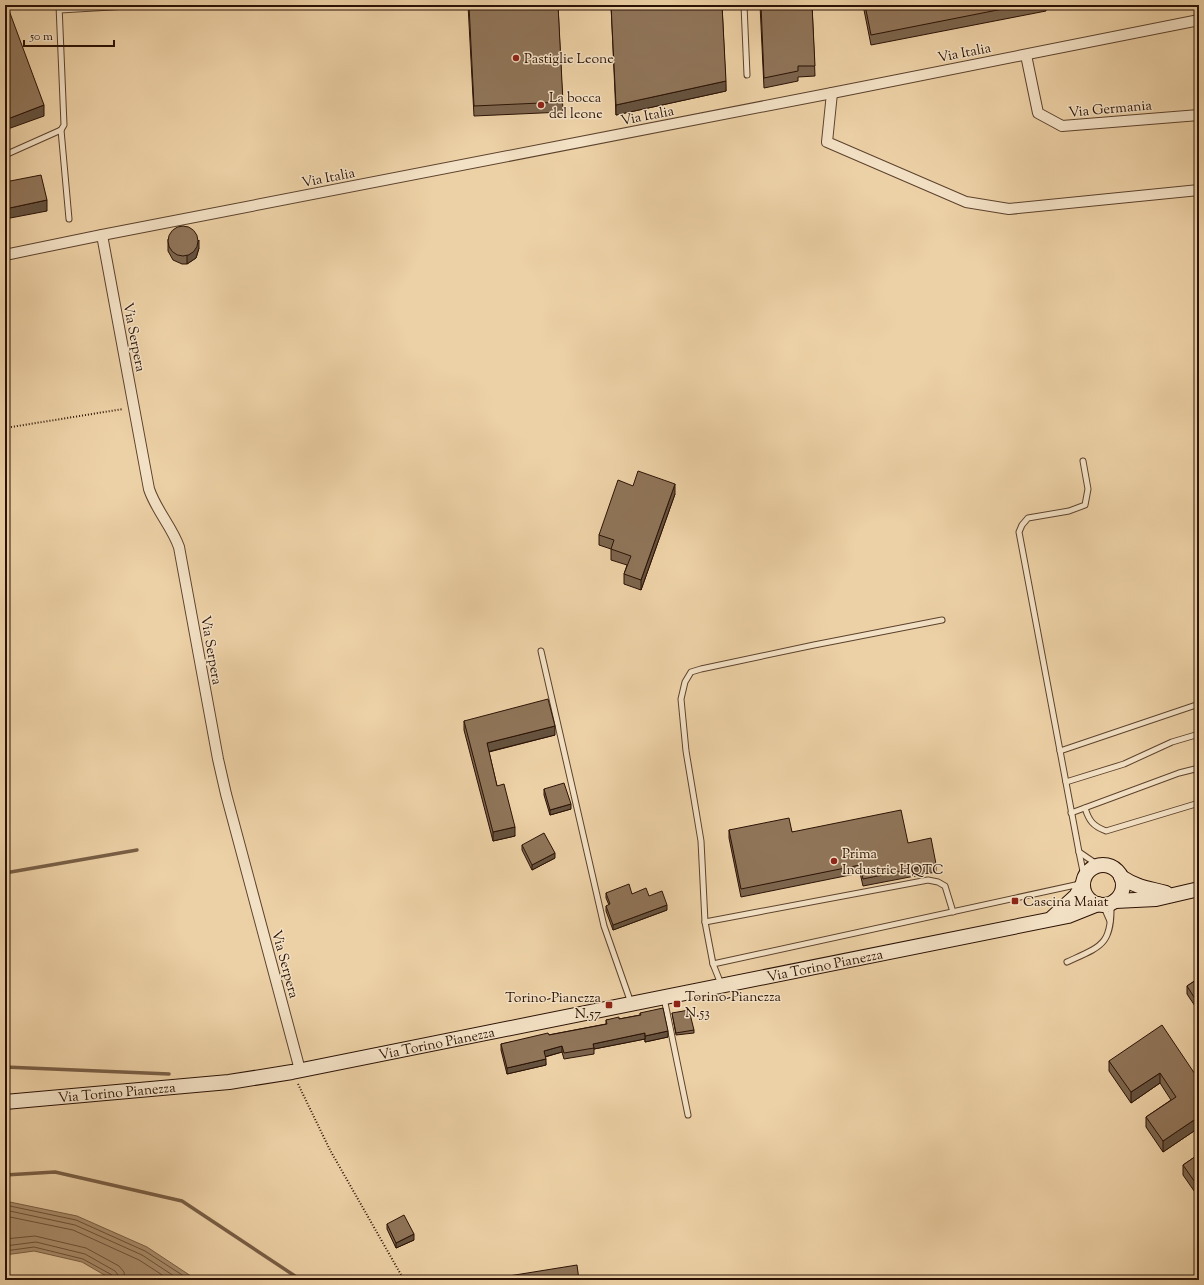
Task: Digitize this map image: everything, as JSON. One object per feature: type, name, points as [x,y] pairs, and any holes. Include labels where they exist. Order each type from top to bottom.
[{"type":"main road","points":[[1052,918],[1072,900],[1083,881],[1092,867],[1105,865],[1112,867],[1117,871],[1123,883],[1119,896],[1107,903],[1092,902],[1087,897],[1083,881]]},
{"type":"main road","name":"Via Torino Pianezza","points":[[1121,877],[1130,883],[1149,890],[1172,894]]},
{"type":"main road","name":"Via Torino Pianezza","points":[[5,1102],[229,1082],[296,1071],[1068,916],[1107,903],[1156,899],[1172,894],[1199,889]]},
{"type":"street","name":"Via Italia","points":[[5,255],[1199,20]]},
{"type":"street","name":"Via Germania","points":[[1026,54],[1038,113],[1062,126],[1199,115]]},
{"type":"street","points":[[832,93],[827,142],[966,202],[1009,209],[1199,190]]},
{"type":"street","name":"Via Serpera","points":[[102,235],[151,495],[176,538],[179,548],[215,744],[226,794],[296,1071]]},
{"type":"lane","points":[[69,219],[61,130],[64,125],[60,8],[145,5]]},
{"type":"lane","points":[[744,5],[747,75]]},
{"type":"lane","points":[[5,155],[61,130]]},
{"type":"lane","points":[[714,964],[953,912],[1083,881],[1079,852],[1019,532],[1022,525],[1028,518],[1069,511],[1085,505],[1088,489],[1083,461]]},
{"type":"lane","points":[[722,985],[714,964],[705,922],[701,841],[686,751],[682,699],[685,682],[691,672],[814,644],[942,620]]},
{"type":"lane","points":[[541,650],[604,926],[631,1004]]},
{"type":"lane","points":[[1060,751],[1199,704]]},
{"type":"lane","points":[[1066,782],[1124,764],[1172,742],[1199,734]]},
{"type":"lane","points":[[1071,813],[1179,773],[1199,768]]},
{"type":"lane","points":[[1085,808],[1088,818],[1097,828],[1106,831],[1199,803]]},
{"type":"lane","points":[[1079,852],[1098,865]]},
{"type":"lane","points":[[705,922],[928,880],[938,882],[945,886],[953,912]]},
{"type":"lane","points":[[1067,962],[1096,949],[1106,940],[1111,923],[1107,903]]},
{"type":"lane","points":[[1107,903],[1111,923]]},
{"type":"lane","points":[[664,997],[688,1115]]},
{"type":"path","points":[[5,428],[134,408]]},
{"type":"path","points":[[296,1071],[330,1150],[404,1280]]},
{"type":"water","points":[[5,1201],[77,1216],[147,1247],[197,1280],[113,1280],[82,1262],[34,1251],[5,1255]]},
{"type":"building","points":[[5,5],[7,5],[44,105],[5,120]]},
{"type":"building","name":"Pastiglie Leone","points":[[469,5],[558,5],[563,102],[474,106]]},
{"type":"building","points":[[611,5],[722,5],[726,81],[616,105]]},
{"type":"building","points":[[761,5],[812,5],[815,66],[798,66],[798,71],[764,78]]},
{"type":"building","points":[[865,5],[1023,5],[871,35]]},
{"type":"building","points":[[41,175],[47,200],[5,209],[5,182]]},
{"type":"building","points":[[183,226],[194,230],[198,241],[194,252],[183,256],[172,252],[168,241],[172,230]]},
{"type":"building","points":[[638,471],[675,484],[641,580],[624,574],[631,556],[611,549],[614,540],[599,535],[618,480],[633,486]]},
{"type":"building","points":[[548,699],[555,726],[487,743],[497,786],[504,784],[515,827],[493,832],[464,721]]},
{"type":"building","points":[[564,783],[571,804],[550,810],[544,789]]},
{"type":"building","name":"Prima Industrie HQTC","points":[[901,810],[908,843],[931,838],[936,864],[863,879],[860,865],[741,889],[729,830],[789,818],[792,832]]},
{"type":"building","points":[[544,833],[555,853],[532,865],[522,845]]},
{"type":"building","points":[[629,884],[632,894],[646,888],[649,896],[662,891],[667,905],[613,925],[606,906],[610,904],[606,893]]},
{"type":"building","points":[[1199,978],[1199,1005],[1187,986]]},
{"type":"building","points":[[663,1008],[668,1031],[645,1036],[645,1033],[593,1044],[594,1048],[564,1053],[562,1046],[544,1051],[546,1059],[507,1068],[501,1044],[548,1033],[549,1035],[607,1024],[606,1020],[641,1015],[640,1013]]},
{"type":"building","points":[[689,1010],[694,1030],[676,1033],[672,1013]]},
{"type":"building","points":[[1162,1025],[1199,1080],[1199,1121],[1197,1118],[1163,1141],[1146,1117],[1176,1097],[1160,1073],[1131,1092],[1109,1061]]},
{"type":"building","points":[[1199,1154],[1199,1188],[1183,1165]]},
{"type":"building","points":[[404,1215],[414,1234],[396,1243],[387,1224]]},
{"type":"building","points":[[577,1265],[579,1280],[484,1280]]},
{"type":"waterway","points":[[5,873],[137,850]]},
{"type":"waterway","points":[[5,1067],[169,1074]]},
{"type":"waterway","points":[[5,1175],[55,1172],[182,1201],[301,1280]]},
{"type":"place","name":"Pastiglie Leone","points":[[516,58]]},
{"type":"place","name":"La bocca del leone","points":[[541,105]]},
{"type":"place","name":"Prima Industrie HQTC","points":[[834,861]]},
{"type":"place","name":"Cascina Maiat","points":[[1015,901]]},
{"type":"place","name":"Torino-Pianezza N.53","points":[[677,1004]]},
{"type":"place","name":"Torino-Pianezza N.57","points":[[609,1005]]}]
